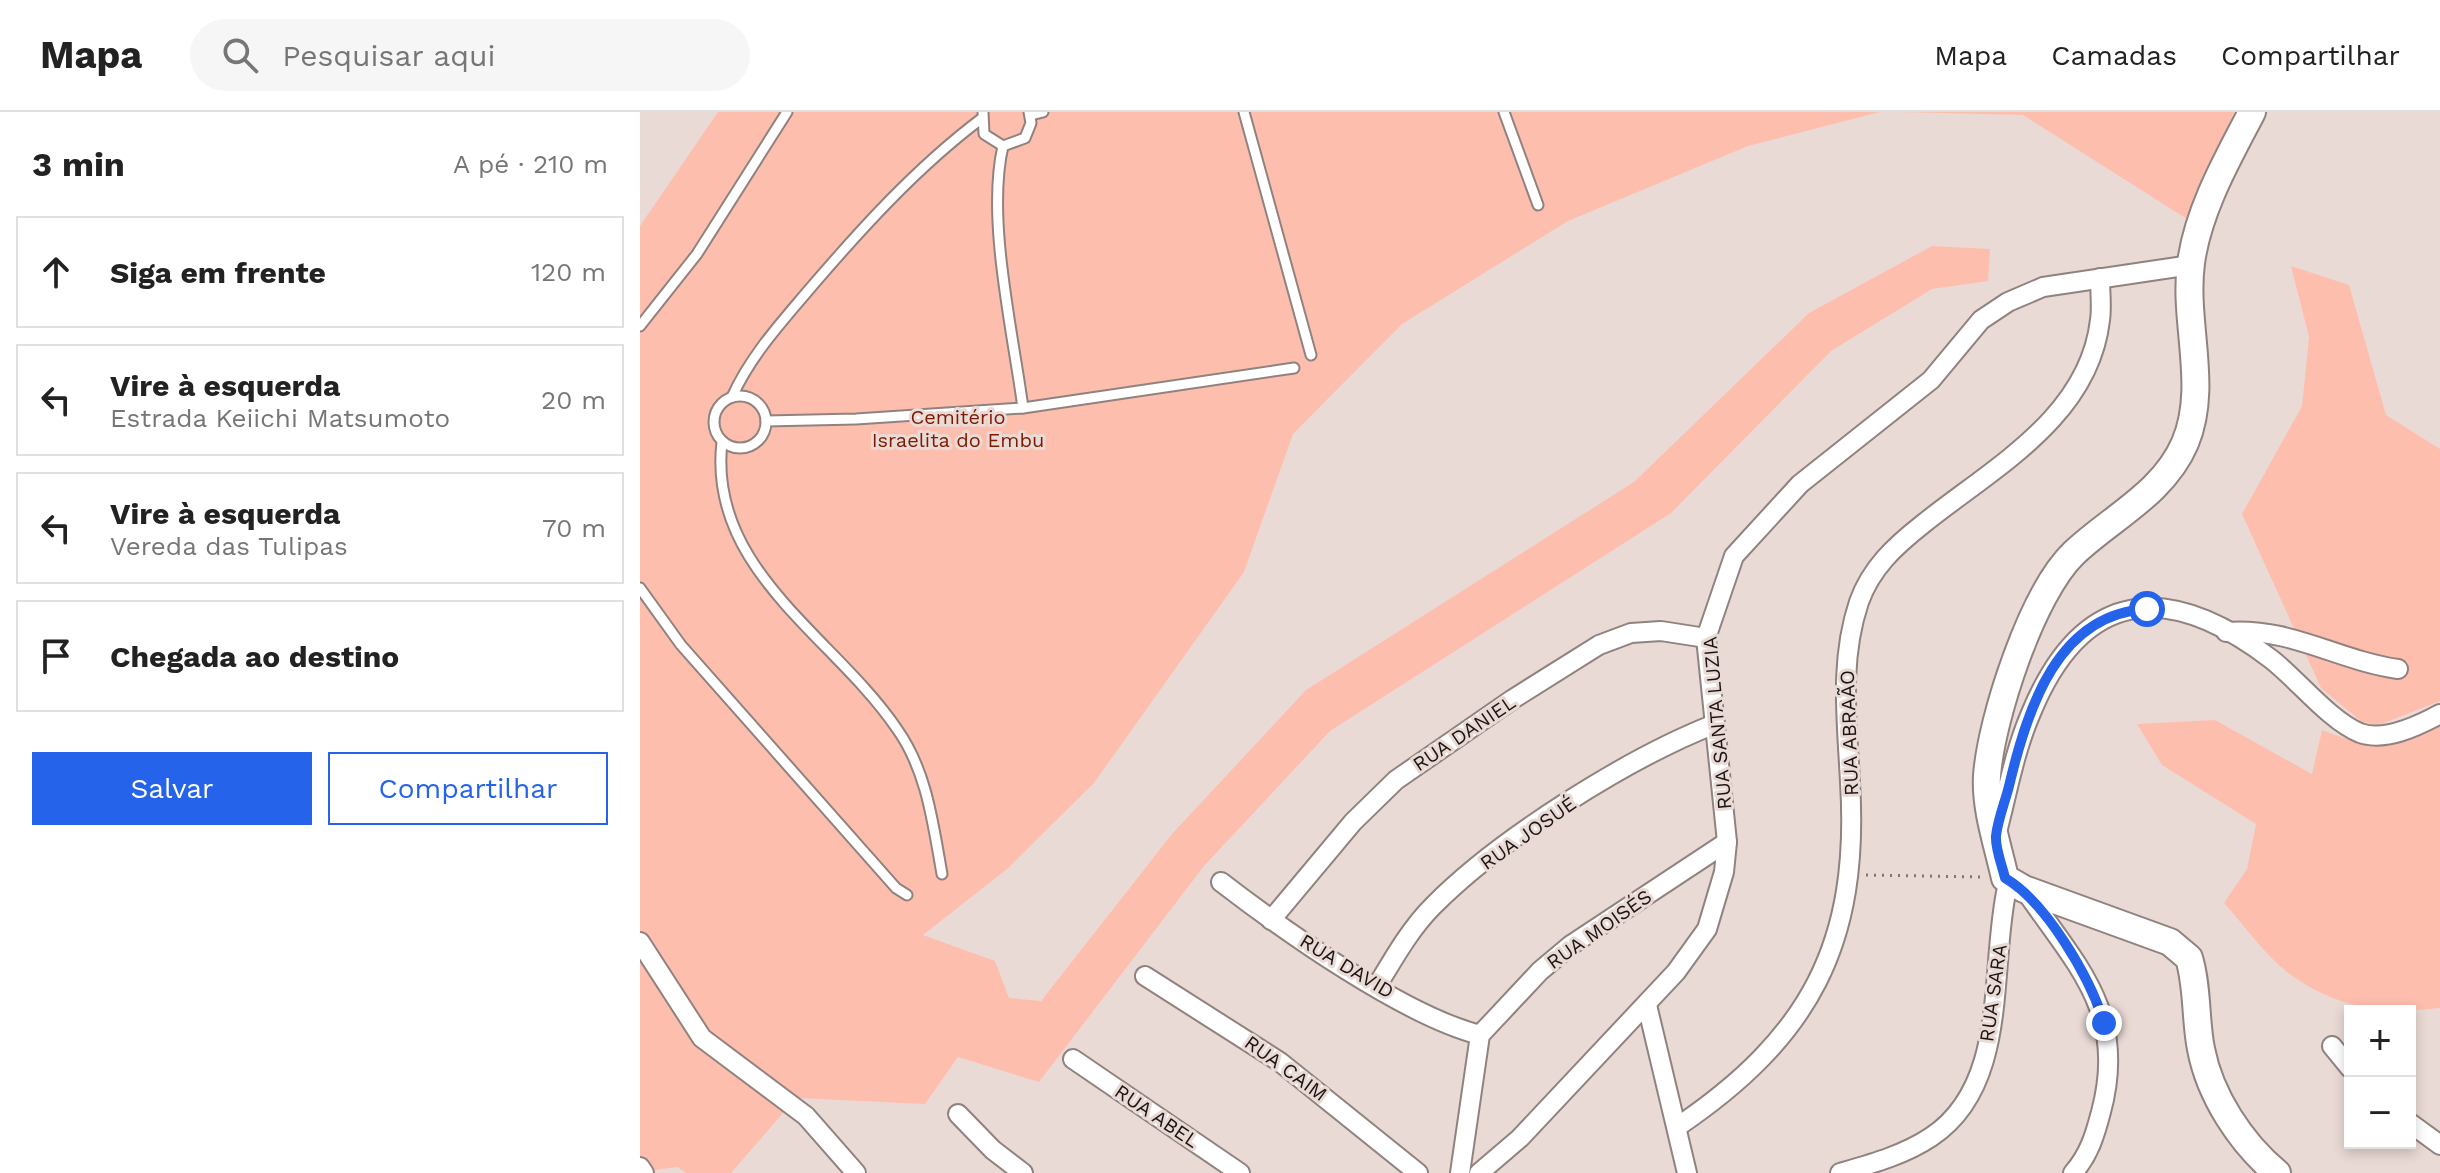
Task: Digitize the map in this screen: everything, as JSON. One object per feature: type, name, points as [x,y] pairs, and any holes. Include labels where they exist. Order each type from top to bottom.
[{"type":"main road","points":[[2252,112],[2215,188],[2191,265],[2196,390],[2184,444],[2170,470],[2148,493],[2072,555],[2052,582],[2026,637],[1993,731],[1987,780],[1996,838],[2014,884],[2170,942],[2189,958],[2201,1050],[2213,1090],[2233,1125],[2277,1173]]},
{"type":"street","name":"RUA SANTA LUZIA","points":[[1479,1173],[1520,1138],[1647,1005],[1707,929],[1724,872],[1727,842],[1706,638],[1734,556],[1800,484],[1931,380],[1990,314],[2008,302],[2043,287],[2191,265]]},
{"type":"street","name":"RUA ABRAÃO","points":[[1677,1127],[1735,1085],[1808,1004],[1835,941],[1850,874],[1851,798],[1846,661],[1859,602],[1873,571],[1889,551],[1980,478],[2028,445],[2056,415],[2078,382],[2093,349],[2100,321],[2100,278]]},
{"type":"street","points":[[1996,838],[2030,715],[2045,682],[2079,635],[2099,619],[2121,610],[2147,609],[2197,618],[2226,632],[2270,658],[2360,733],[2380,736],[2397,732],[2440,714]]},
{"type":"street","points":[[2226,632],[2257,629],[2277,633],[2366,664],[2398,669]]},
{"type":"street","name":"RUA DANIEL","points":[[1271,920],[1353,822],[1396,780],[1524,692],[1599,645],[1631,633],[1661,631],[1706,638]]},
{"type":"street","name":"RUA JOSUÉ","points":[[1377,986],[1404,941],[1432,907],[1466,876],[1526,831],[1632,763],[1715,724]]},
{"type":"street","name":"RUA MOISÉS","points":[[1480,1035],[1540,971],[1571,945],[1727,842]]},
{"type":"street","name":"RUA DAVID","points":[[1221,882],[1271,920],[1377,986],[1460,1030],[1480,1035]]},
{"type":"street","points":[[2014,884],[2093,988],[2104,1023],[2109,1058],[2106,1093],[2095,1138],[2073,1173]]},
{"type":"street","name":"RUA SARA","points":[[1840,1173],[1899,1154],[1931,1137],[1951,1120],[1968,1096],[1989,1037],[2007,888],[2014,884]]},
{"type":"street","points":[[640,942],[702,1038],[806,1116],[856,1173]]},
{"type":"street","name":"RUA CAIM","points":[[1145,976],[1280,1062],[1418,1173]]},
{"type":"street","points":[[1647,1005],[1687,1173]]},
{"type":"street","points":[[1460,1173],[1480,1035]]},
{"type":"street","points":[[2332,1046],[2344,1061]]},
{"type":"street","name":"RUA ABEL","points":[[1073,1059],[1240,1173]]},
{"type":"street","points":[[958,1114],[993,1150],[1023,1173]]},
{"type":"street","points":[[2416,1127],[2440,1145]]},
{"type":"street","points":[[640,1167],[644,1173]]},
{"type":"lane","points":[[640,326],[697,254],[787,112]]},
{"type":"lane","points":[[1003,146],[1025,138],[1030,114],[1043,112]]},
{"type":"lane","points":[[1244,112],[1311,355]]},
{"type":"lane","points":[[1504,112],[1538,205]]},
{"type":"lane","points":[[982,115],[984,134],[1003,146]]},
{"type":"lane","points":[[732,397],[751,398],[764,411],[766,421],[761,437],[747,447],[722,442],[714,428],[715,412],[732,397],[760,349],[829,267],[913,177],[982,115]]},
{"type":"lane","points":[[1003,146],[998,187],[1001,241],[1023,408]]},
{"type":"lane","points":[[766,421],[1023,408],[1294,368]]},
{"type":"lane","points":[[722,442],[719,481],[736,530],[785,608],[898,729],[929,800],[942,874]]},
{"type":"lane","points":[[640,588],[681,645],[896,888],[907,895]]},
{"type":"path","points":[[1850,874],[2014,884]]},
{"type":"green space","name":"Cemitério Israelita do Embu","points":[[718,112],[1880,112],[1748,146],[1568,221],[1402,324],[1293,434],[1244,572],[1094,783],[1007,869],[923,935],[995,961],[1009,998],[1041,1001],[1172,834],[1306,690],[1634,482],[1809,313],[1932,246],[1990,249],[1988,281],[1932,289],[1831,351],[1671,513],[1330,731],[1204,866],[1039,1082],[958,1057],[925,1104],[796,1098],[731,1173],[686,1173],[677,1167],[640,1172],[640,226]]},
{"type":"green space","points":[[1900,112],[2234,112],[2187,219],[2023,115]]},
{"type":"green space","points":[[2291,266],[2349,285],[2386,415],[2440,449],[2440,701],[2379,725],[2362,722],[2321,688],[2242,514],[2302,406],[2309,337]]},
{"type":"green space","points":[[2215,720],[2312,774],[2322,730],[2381,744],[2408,740],[2440,726],[2440,1008],[2416,1010],[2416,1005],[2356,1005],[2341,1001],[2305,984],[2279,965],[2224,903],[2247,869],[2256,824],[2162,765],[2137,724]]},
{"type":"route","points":[[2104,1023],[2093,988],[2076,961],[2024,889],[2005,878],[1996,838],[2017,751],[2045,682],[2079,635],[2099,619],[2121,610],[2147,609]]}]
